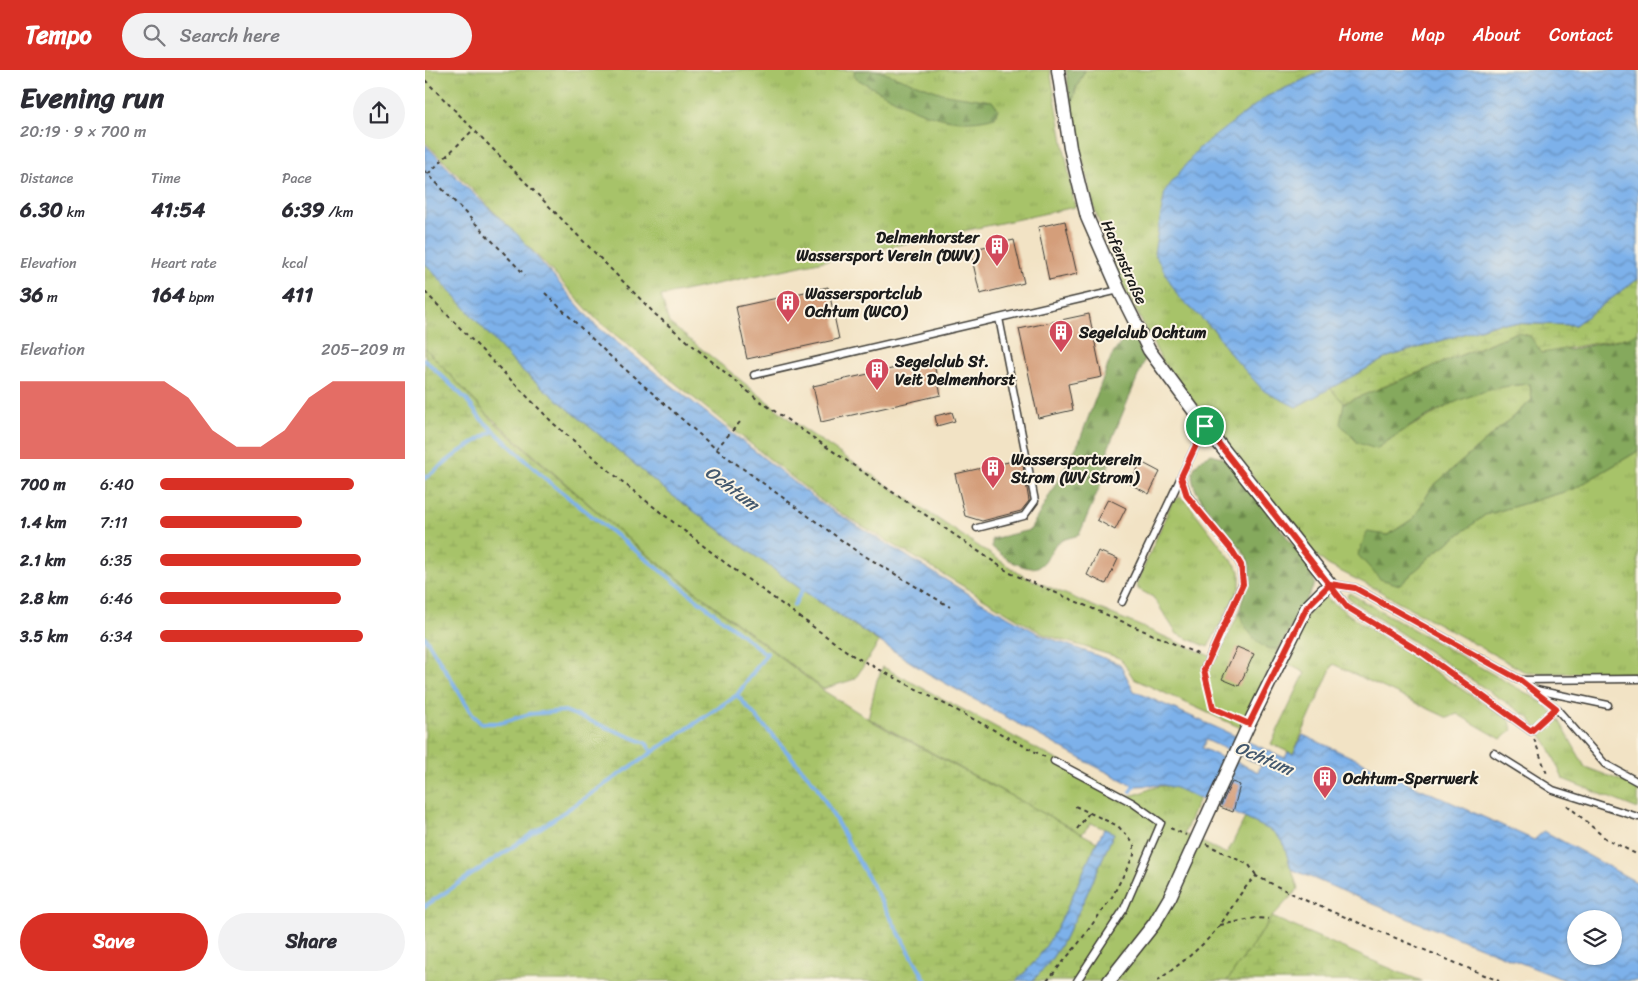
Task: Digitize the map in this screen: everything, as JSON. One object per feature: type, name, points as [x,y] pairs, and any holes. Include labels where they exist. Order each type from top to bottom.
[{"type":"street","name":"Hafenstraße","points":[[1058,70],[1070,148],[1080,192],[1096,242],[1158,364],[1330,584]]},
{"type":"street","points":[[1109,981],[1154,924],[1184,866],[1249,724],[1307,607],[1330,584]]},
{"type":"lane","points":[[754,375],[1119,290]]},
{"type":"lane","points":[[977,528],[1024,516],[1035,501],[999,318]]},
{"type":"lane","points":[[1122,602],[1205,426]]},
{"type":"lane","points":[[1181,477],[1187,496],[1233,552],[1241,565],[1243,584],[1204,670]]},
{"type":"lane","points":[[1330,584],[1355,588],[1520,680],[1556,708],[1605,764],[1638,782]]},
{"type":"lane","points":[[1330,584],[1347,607],[1424,654],[1531,731],[1556,708]]},
{"type":"lane","points":[[1520,680],[1638,679]]},
{"type":"lane","points":[[1533,690],[1608,706]]},
{"type":"lane","points":[[1494,753],[1553,790],[1638,817]]},
{"type":"lane","points":[[1054,762],[1133,803],[1161,823],[1124,909],[1077,981]]},
{"type":"path","points":[[425,80],[656,315],[757,399],[1010,573],[1199,654],[1213,708],[1249,724]]},
{"type":"path","points":[[428,174],[474,130]]},
{"type":"path","points":[[425,171],[525,275]]},
{"type":"path","points":[[425,292],[554,424],[624,484],[724,562],[866,663],[1054,762]]},
{"type":"path","points":[[545,293],[609,355],[716,450],[855,550],[950,607]]},
{"type":"path","points":[[716,450],[741,421]]},
{"type":"path","points":[[1047,981],[1078,944],[1106,904],[1134,855],[1134,844],[1118,826],[1075,806]]},
{"type":"path","points":[[1077,829],[1089,812]]},
{"type":"path","points":[[1161,823],[1249,865],[1256,876],[1309,902],[1499,981]]},
{"type":"path","points":[[1157,981],[1187,959],[1219,926],[1245,887],[1256,876]]},
{"type":"path","points":[[1219,926],[1256,918],[1269,919]]},
{"type":"green space","points":[[425,70],[1050,70],[1075,207],[661,296],[669,323],[793,422],[1023,576],[1217,659],[1240,611],[1246,626],[1266,648],[1279,649],[1241,728],[1134,679],[1120,658],[1043,634],[824,503],[597,320],[533,251],[425,142]]},
{"type":"green space","points":[[855,70],[876,70],[945,94],[992,101],[998,109],[995,117],[976,121],[958,121],[941,118],[907,106],[857,79],[854,75]]},
{"type":"green space","points":[[1066,70],[1085,70],[1076,89],[1071,109]]},
{"type":"green space","points":[[1085,70],[1325,70],[1266,97],[1178,296],[1214,330],[1232,356],[1296,407],[1330,388],[1344,403],[1341,425],[1376,449],[1398,434],[1467,395],[1496,387],[1530,384],[1532,400],[1432,487],[1414,518],[1388,535],[1400,585],[1433,554],[1485,515],[1574,489],[1638,451],[1638,673],[1527,673],[1374,588],[1328,565],[1314,554],[1162,361],[1115,270],[1094,207],[1071,109],[1076,89]]},
{"type":"green space","points":[[425,263],[518,367],[669,493],[802,590],[879,642],[855,679],[823,689],[634,544],[486,413],[425,348]]},
{"type":"green space","points":[[1638,279],[1638,332],[1630,337],[1542,353],[1530,336],[1517,332],[1344,403],[1330,388],[1388,357],[1499,323],[1575,325]]},
{"type":"green space","points":[[1518,332],[1569,350],[1630,337],[1638,332],[1638,451],[1574,489],[1485,515],[1433,554],[1400,585],[1380,579],[1358,555],[1367,532],[1388,535],[1414,518],[1432,487],[1532,400],[1530,384],[1488,390],[1449,405],[1411,426],[1376,449],[1358,443],[1340,424],[1344,403]]},
{"type":"green space","points":[[1126,335],[1134,337],[1145,359],[1108,449],[1109,465],[1079,535],[1057,543],[1041,565],[1029,568],[1015,563],[992,547],[992,539],[1030,530],[1079,442],[1111,357]]},
{"type":"green space","points":[[425,348],[493,421],[636,546],[824,691],[875,723],[1097,842],[1054,934],[1043,951],[1016,981],[425,981]]},
{"type":"green space","points":[[1212,454],[1221,457],[1233,466],[1312,570],[1315,584],[1279,649],[1264,647],[1252,636],[1242,620],[1240,615],[1241,603],[1250,572],[1247,558],[1240,546],[1204,504],[1195,489],[1192,476],[1197,464]]},
{"type":"green space","points":[[1180,497],[1187,502],[1240,571],[1240,586],[1208,647],[1177,634],[1153,597],[1138,589],[1137,583],[1172,502]]},
{"type":"green space","points":[[1349,593],[1542,702],[1558,718],[1585,767],[1638,787],[1638,809],[1563,779],[1549,747],[1530,718],[1356,604],[1347,596]]},
{"type":"green space","points":[[1323,595],[1355,619],[1510,721],[1512,730],[1501,739],[1457,714],[1448,718],[1333,664],[1293,754],[1271,744],[1305,673],[1283,661],[1310,610]]},
{"type":"green space","points":[[883,667],[1125,796],[1135,795],[1157,787],[1171,786],[1199,799],[1184,834],[1227,854],[1245,818],[1274,832],[1283,842],[1298,889],[1272,917],[1227,981],[1032,981],[1057,951],[1068,932],[1079,912],[1114,833],[1091,823],[1082,834],[868,718],[877,680]]},
{"type":"green space","points":[[1272,917],[1401,973],[1422,981],[1227,981]]},
{"type":"water","points":[[1325,70],[1638,70],[1638,279],[1575,325],[1499,323],[1388,357],[1296,407],[1264,391],[1232,356],[1214,330],[1178,296],[1154,253],[1165,191],[1199,148],[1266,97]]},
{"type":"water","name":"Ochtum","points":[[425,144],[464,185],[518,235],[595,325],[822,504],[975,598],[1041,635],[1120,664],[1134,691],[1285,758],[1288,752],[1293,754],[1303,735],[1534,840],[1544,831],[1638,883],[1638,981],[1567,981],[1409,919],[1291,869],[1283,842],[1274,832],[1215,804],[1235,761],[1258,772],[1261,765],[1206,740],[1202,748],[1229,761],[1212,798],[1203,800],[1176,788],[1163,785],[1134,786],[1085,761],[927,673],[802,590],[669,493],[518,367],[425,263]]},
{"type":"water","points":[[1104,829],[1114,833],[1079,912],[1057,951],[1032,981],[1016,981],[1032,965],[1056,929]]},
{"type":"building","points":[[1065,221],[1077,274],[1049,280],[1038,227]]},
{"type":"building","name":"Delmenhorster Wassersport Verein (DWV)","points":[[1014,240],[1024,283],[980,294],[970,250]]},
{"type":"building","name":"Wassersportclub Ochtum (WCO)","points":[[828,287],[839,339],[747,359],[736,307]]},
{"type":"building","name":"Segelclub Ochtum","points":[[1089,314],[1102,377],[1068,384],[1073,410],[1038,418],[1019,329]]},
{"type":"building","name":"Segelclub St. Veit Delmenhorst","points":[[933,360],[941,395],[821,422],[813,386]]},
{"type":"building","points":[[952,412],[955,421],[937,426],[935,416]]},
{"type":"building","name":"Wassersportverein Strom (WV Strom)","points":[[1022,459],[1029,501],[1021,511],[982,521],[965,516],[955,474]]},
{"type":"building","points":[[1141,462],[1160,472],[1149,494],[1130,484]]},
{"type":"building","points":[[1108,499],[1126,508],[1115,530],[1097,520]]},
{"type":"building","points":[[1098,551],[1118,559],[1106,584],[1087,575]]},
{"type":"building","points":[[1237,647],[1254,654],[1239,686],[1222,679]]},
{"type":"building","points":[[1232,782],[1240,785],[1233,812],[1220,807]]},
{"type":"waterway","points":[[425,360],[466,399],[480,418],[549,482],[766,654]]},
{"type":"waterway","points":[[425,478],[459,452],[493,431]]},
{"type":"waterway","points":[[794,605],[804,587]]},
{"type":"waterway","points":[[425,637],[473,715],[481,723],[500,723],[529,714],[565,711],[646,743],[652,752]]},
{"type":"waterway","points":[[425,906],[737,695],[767,653]]},
{"type":"waterway","points":[[737,695],[816,785],[926,981]]},
{"type":"waterway","points":[[1131,791],[1136,782]]},
{"type":"place","name":"Delmenhorster Wassersport Verein (DWV)","points":[[997,267]]},
{"type":"place","name":"Wassersportclub Ochtum (WCO)","points":[[788,323]]},
{"type":"place","name":"Segelclub Ochtum","points":[[1061,353]]},
{"type":"place","name":"Segelclub St. Veit Delmenhorst","points":[[877,391]]},
{"type":"place","name":"Wassersportverein Strom (WV Strom)","points":[[993,489]]},
{"type":"place","name":"Ochtum-Sperrwerk","points":[[1325,799]]},
{"type":"route","points":[[1205,426],[1181,477],[1187,496],[1233,552],[1241,565],[1243,584],[1204,670],[1213,708],[1249,724],[1307,607],[1330,584],[1355,588],[1520,680],[1556,708],[1531,731],[1424,654],[1347,607],[1330,584],[1245,475],[1205,426]]}]
